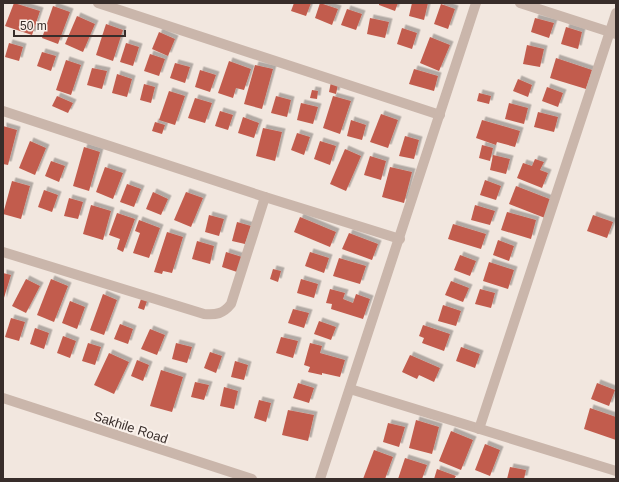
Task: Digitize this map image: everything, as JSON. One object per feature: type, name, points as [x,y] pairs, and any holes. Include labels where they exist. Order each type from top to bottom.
[{"type":"street","points":[[98,3],[440,115]]},
{"type":"street","points":[[320,479],[476,3]]},
{"type":"street","points":[[520,3],[613,33]]},
{"type":"street","points":[[479,429],[613,33],[616,13]]},
{"type":"street","points":[[3,111],[265,197],[400,238]]},
{"type":"street","points":[[3,252],[204,314],[219,314],[226,311],[231,304],[265,197]]},
{"type":"street","points":[[350,389],[616,471]]},
{"type":"street","name":"Sakhile Road","points":[[3,398],[252,479]]},
{"type":"building","points":[[14,3],[40,11],[32,35],[5,26]]},
{"type":"building","points":[[294,3],[311,3],[306,16],[291,11]]},
{"type":"building","points":[[320,3],[338,9],[332,25],[315,18]]},
{"type":"building","points":[[379,3],[398,3],[395,11],[379,5]]},
{"type":"building","points":[[412,3],[428,3],[424,20],[409,16]]},
{"type":"building","points":[[441,4],[455,9],[448,29],[434,24]]},
{"type":"building","points":[[53,6],[70,12],[58,44],[42,38]]},
{"type":"building","points":[[347,9],[362,14],[356,30],[341,25]]},
{"type":"building","points":[[77,16],[95,24],[83,52],[65,44]]},
{"type":"building","points":[[370,18],[389,22],[385,38],[367,34]]},
{"type":"building","points":[[535,18],[554,23],[549,38],[531,32]]},
{"type":"building","points":[[106,24],[123,30],[113,61],[96,55]]},
{"type":"building","points":[[566,27],[582,32],[578,49],[561,44]]},
{"type":"building","points":[[402,28],[417,33],[412,49],[397,44]]},
{"type":"building","points":[[159,32],[175,39],[168,56],[152,49]]},
{"type":"building","points":[[430,37],[450,45],[439,71],[420,63]]},
{"type":"building","points":[[9,43],[23,47],[19,61],[5,57]]},
{"type":"building","points":[[126,43],[139,47],[133,66],[120,62]]},
{"type":"building","points":[[527,45],[544,49],[540,67],[523,64]]},
{"type":"building","points":[[42,52],[56,56],[51,71],[37,66]]},
{"type":"building","points":[[150,54],[165,59],[159,76],[144,71]]},
{"type":"building","points":[[556,58],[592,70],[586,89],[550,78]]},
{"type":"building","points":[[66,60],[81,65],[71,95],[56,90]]},
{"type":"building","points":[[229,61],[251,69],[244,90],[236,88],[233,98],[218,93]]},
{"type":"building","points":[[175,63],[190,67],[185,83],[170,78]]},
{"type":"building","points":[[255,65],[273,69],[262,109],[244,104]]},
{"type":"building","points":[[92,68],[107,71],[102,89],[87,85]]},
{"type":"building","points":[[414,69],[438,76],[434,91],[409,84]]},
{"type":"building","points":[[200,70],[216,75],[210,92],[195,87]]},
{"type":"building","points":[[117,74],[132,79],[127,97],[112,93]]},
{"type":"building","points":[[518,79],[532,85],[528,97],[513,91]]},
{"type":"building","points":[[331,82],[338,84],[336,94],[329,92]]},
{"type":"building","points":[[144,84],[155,87],[151,103],[140,100]]},
{"type":"building","points":[[547,87],[563,93],[558,107],[542,101]]},
{"type":"building","points":[[312,90],[318,91],[317,99],[310,98]]},
{"type":"building","points":[[169,91],[185,96],[175,125],[159,120]]},
{"type":"building","points":[[479,93],[491,96],[489,104],[477,101]]},
{"type":"building","points":[[57,96],[73,103],[68,113],[52,106]]},
{"type":"building","points":[[276,96],[291,100],[287,117],[271,113]]},
{"type":"building","points":[[333,96],[351,101],[340,134],[323,128]]},
{"type":"building","points":[[195,98],[212,103],[205,123],[188,118]]},
{"type":"building","points":[[301,103],[318,107],[313,124],[297,120]]},
{"type":"building","points":[[509,103],[528,108],[524,124],[505,119]]},
{"type":"building","points":[[220,111],[233,115],[228,130],[215,126]]},
{"type":"building","points":[[538,112],[558,117],[554,132],[534,127]]},
{"type":"building","points":[[381,114],[398,120],[388,148],[370,142]]},
{"type":"building","points":[[243,117],[259,123],[254,138],[238,133]]},
{"type":"building","points":[[351,120],[366,125],[362,140],[347,136]]},
{"type":"building","points":[[482,120],[520,131],[515,147],[497,142],[496,145],[476,138]]},
{"type":"building","points":[[155,122],[165,125],[162,134],[152,131]]},
{"type":"building","points":[[3,126],[17,130],[8,165],[3,164]]},
{"type":"building","points":[[263,128],[282,132],[275,161],[256,156]]},
{"type":"building","points":[[297,133],[310,137],[304,155],[291,150]]},
{"type":"building","points":[[405,136],[419,140],[414,159],[399,156]]},
{"type":"building","points":[[30,141],[46,148],[35,175],[19,168]]},
{"type":"building","points":[[320,141],[336,146],[330,165],[314,159]]},
{"type":"building","points":[[482,145],[493,148],[490,161],[479,158]]},
{"type":"building","points":[[84,147],[100,152],[89,191],[73,186]]},
{"type":"building","points":[[345,149],[361,156],[346,191],[330,184]]},
{"type":"building","points":[[493,155],[510,159],[506,174],[490,170]]},
{"type":"building","points":[[370,156],[386,161],[381,180],[364,175]]},
{"type":"building","points":[[535,159],[544,162],[540,170],[548,173],[542,188],[517,178],[523,163],[532,166]]},
{"type":"building","points":[[51,161],[65,166],[59,182],[45,176]]},
{"type":"building","points":[[105,167],[123,173],[113,199],[96,192]]},
{"type":"building","points":[[390,167],[412,172],[404,203],[382,197]]},
{"type":"building","points":[[485,180],[501,186],[496,200],[480,195]]},
{"type":"building","points":[[12,181],[30,186],[21,219],[3,214]]},
{"type":"building","points":[[127,184],[141,189],[134,207],[120,202]]},
{"type":"building","points":[[516,186],[552,200],[545,218],[509,204]]},
{"type":"building","points":[[44,190],[58,195],[52,212],[38,207]]},
{"type":"building","points":[[153,192],[168,199],[161,215],[146,209]]},
{"type":"building","points":[[186,192],[203,198],[191,227],[174,220]]},
{"type":"building","points":[[69,198],[83,202],[78,219],[64,216]]},
{"type":"building","points":[[91,205],[111,211],[103,240],[83,234]]},
{"type":"building","points":[[475,205],[495,211],[490,225],[471,220]]},
{"type":"building","points":[[507,212],[536,220],[531,239],[501,230]]},
{"type":"building","points":[[117,213],[135,219],[123,252],[117,249],[120,239],[109,235]]},
{"type":"building","points":[[209,215],[224,219],[219,236],[205,232]]},
{"type":"building","points":[[593,215],[613,222],[607,238],[587,231]]},
{"type":"building","points":[[300,217],[336,232],[330,247],[294,232]]},
{"type":"building","points":[[139,220],[160,228],[149,258],[133,253],[140,233],[135,231]]},
{"type":"building","points":[[237,222],[251,226],[245,244],[232,241]]},
{"type":"building","points":[[453,224],[486,234],[481,249],[448,239]]},
{"type":"building","points":[[167,232],[183,237],[172,273],[163,271],[162,274],[154,272]]},
{"type":"building","points":[[349,233],[378,244],[372,260],[342,249]]},
{"type":"building","points":[[498,240],[514,246],[509,261],[493,255]]},
{"type":"building","points":[[197,241],[214,246],[210,264],[192,259]]},
{"type":"building","points":[[226,252],[242,257],[237,272],[222,267]]},
{"type":"building","points":[[310,252],[329,258],[324,273],[305,266]]},
{"type":"building","points":[[460,255],[476,261],[470,276],[454,270]]},
{"type":"building","points":[[339,258],[366,266],[360,284],[333,276]]},
{"type":"building","points":[[489,262],[514,270],[508,289],[483,281]]},
{"type":"building","points":[[273,269],[281,271],[278,282],[270,279]]},
{"type":"building","points":[[3,273],[11,275],[3,301]]},
{"type":"building","points":[[26,279],[40,286],[26,313],[12,306]]},
{"type":"building","points":[[51,279],[68,286],[54,322],[37,315]]},
{"type":"building","points":[[301,279],[318,284],[314,298],[297,293]]},
{"type":"building","points":[[451,281],[469,288],[463,302],[445,295]]},
{"type":"building","points":[[330,289],[345,293],[343,299],[353,303],[356,294],[370,299],[363,319],[331,309],[332,304],[326,303]]},
{"type":"building","points":[[480,289],[495,293],[491,308],[475,304]]},
{"type":"building","points":[[103,294],[117,300],[104,335],[90,330]]},
{"type":"building","points":[[141,299],[147,301],[144,310],[138,308]]},
{"type":"building","points":[[70,301],[85,307],[77,329],[62,323]]},
{"type":"building","points":[[443,305],[461,311],[456,326],[438,321]]},
{"type":"building","points":[[293,309],[309,313],[304,328],[288,323]]},
{"type":"building","points":[[11,318],[25,322],[19,341],[5,337]]},
{"type":"building","points":[[319,321],[336,327],[331,340],[314,334]]},
{"type":"building","points":[[120,324],[133,329],[128,344],[114,339]]},
{"type":"building","points":[[423,325],[450,334],[444,351],[422,343],[424,338],[419,336]]},
{"type":"building","points":[[35,328],[49,333],[44,349],[30,344]]},
{"type":"building","points":[[150,329],[165,335],[157,355],[141,349]]},
{"type":"building","points":[[63,336],[76,341],[70,358],[57,353]]},
{"type":"building","points":[[281,337],[298,341],[293,358],[276,353]]},
{"type":"building","points":[[88,343],[101,347],[95,365],[82,361]]},
{"type":"building","points":[[176,343],[192,347],[187,363],[172,359]]},
{"type":"building","points":[[310,343],[322,346],[320,353],[345,360],[340,377],[308,372],[310,367],[304,365]]},
{"type":"building","points":[[461,347],[480,354],[475,368],[456,361]]},
{"type":"building","points":[[210,352],[222,356],[216,373],[204,368]]},
{"type":"building","points":[[109,353],[129,362],[114,394],[94,385]]},
{"type":"building","points":[[410,355],[440,368],[434,382],[419,375],[417,379],[402,372]]},
{"type":"building","points":[[137,360],[149,365],[143,381],[131,376]]},
{"type":"building","points":[[235,361],[248,365],[244,380],[231,377]]},
{"type":"building","points":[[161,370],[183,377],[172,412],[150,406]]},
{"type":"building","points":[[195,382],[209,385],[204,400],[191,397]]},
{"type":"building","points":[[298,383],[314,388],[309,403],[293,398]]},
{"type":"building","points":[[597,383],[615,390],[609,406],[591,399]]},
{"type":"building","points":[[224,387],[238,391],[234,409],[220,406]]},
{"type":"building","points":[[259,400],[271,403],[266,422],[254,418]]},
{"type":"building","points":[[590,408],[616,417],[616,440],[584,429]]},
{"type":"building","points":[[288,410],[314,415],[308,441],[282,435]]},
{"type":"building","points":[[416,420],[439,427],[432,454],[409,448]]},
{"type":"building","points":[[388,423],[405,427],[399,447],[383,442]]},
{"type":"building","points":[[451,431],[473,440],[461,470],[439,461]]},
{"type":"building","points":[[485,444],[500,450],[490,476],[475,470]]},
{"type":"building","points":[[374,450],[393,457],[385,479],[363,479]]},
{"type":"building","points":[[405,458],[427,465],[422,479],[398,479]]},
{"type":"building","points":[[510,467],[526,470],[524,479],[507,479]]},
{"type":"building","points":[[437,469],[456,476],[454,479],[434,479]]}]
